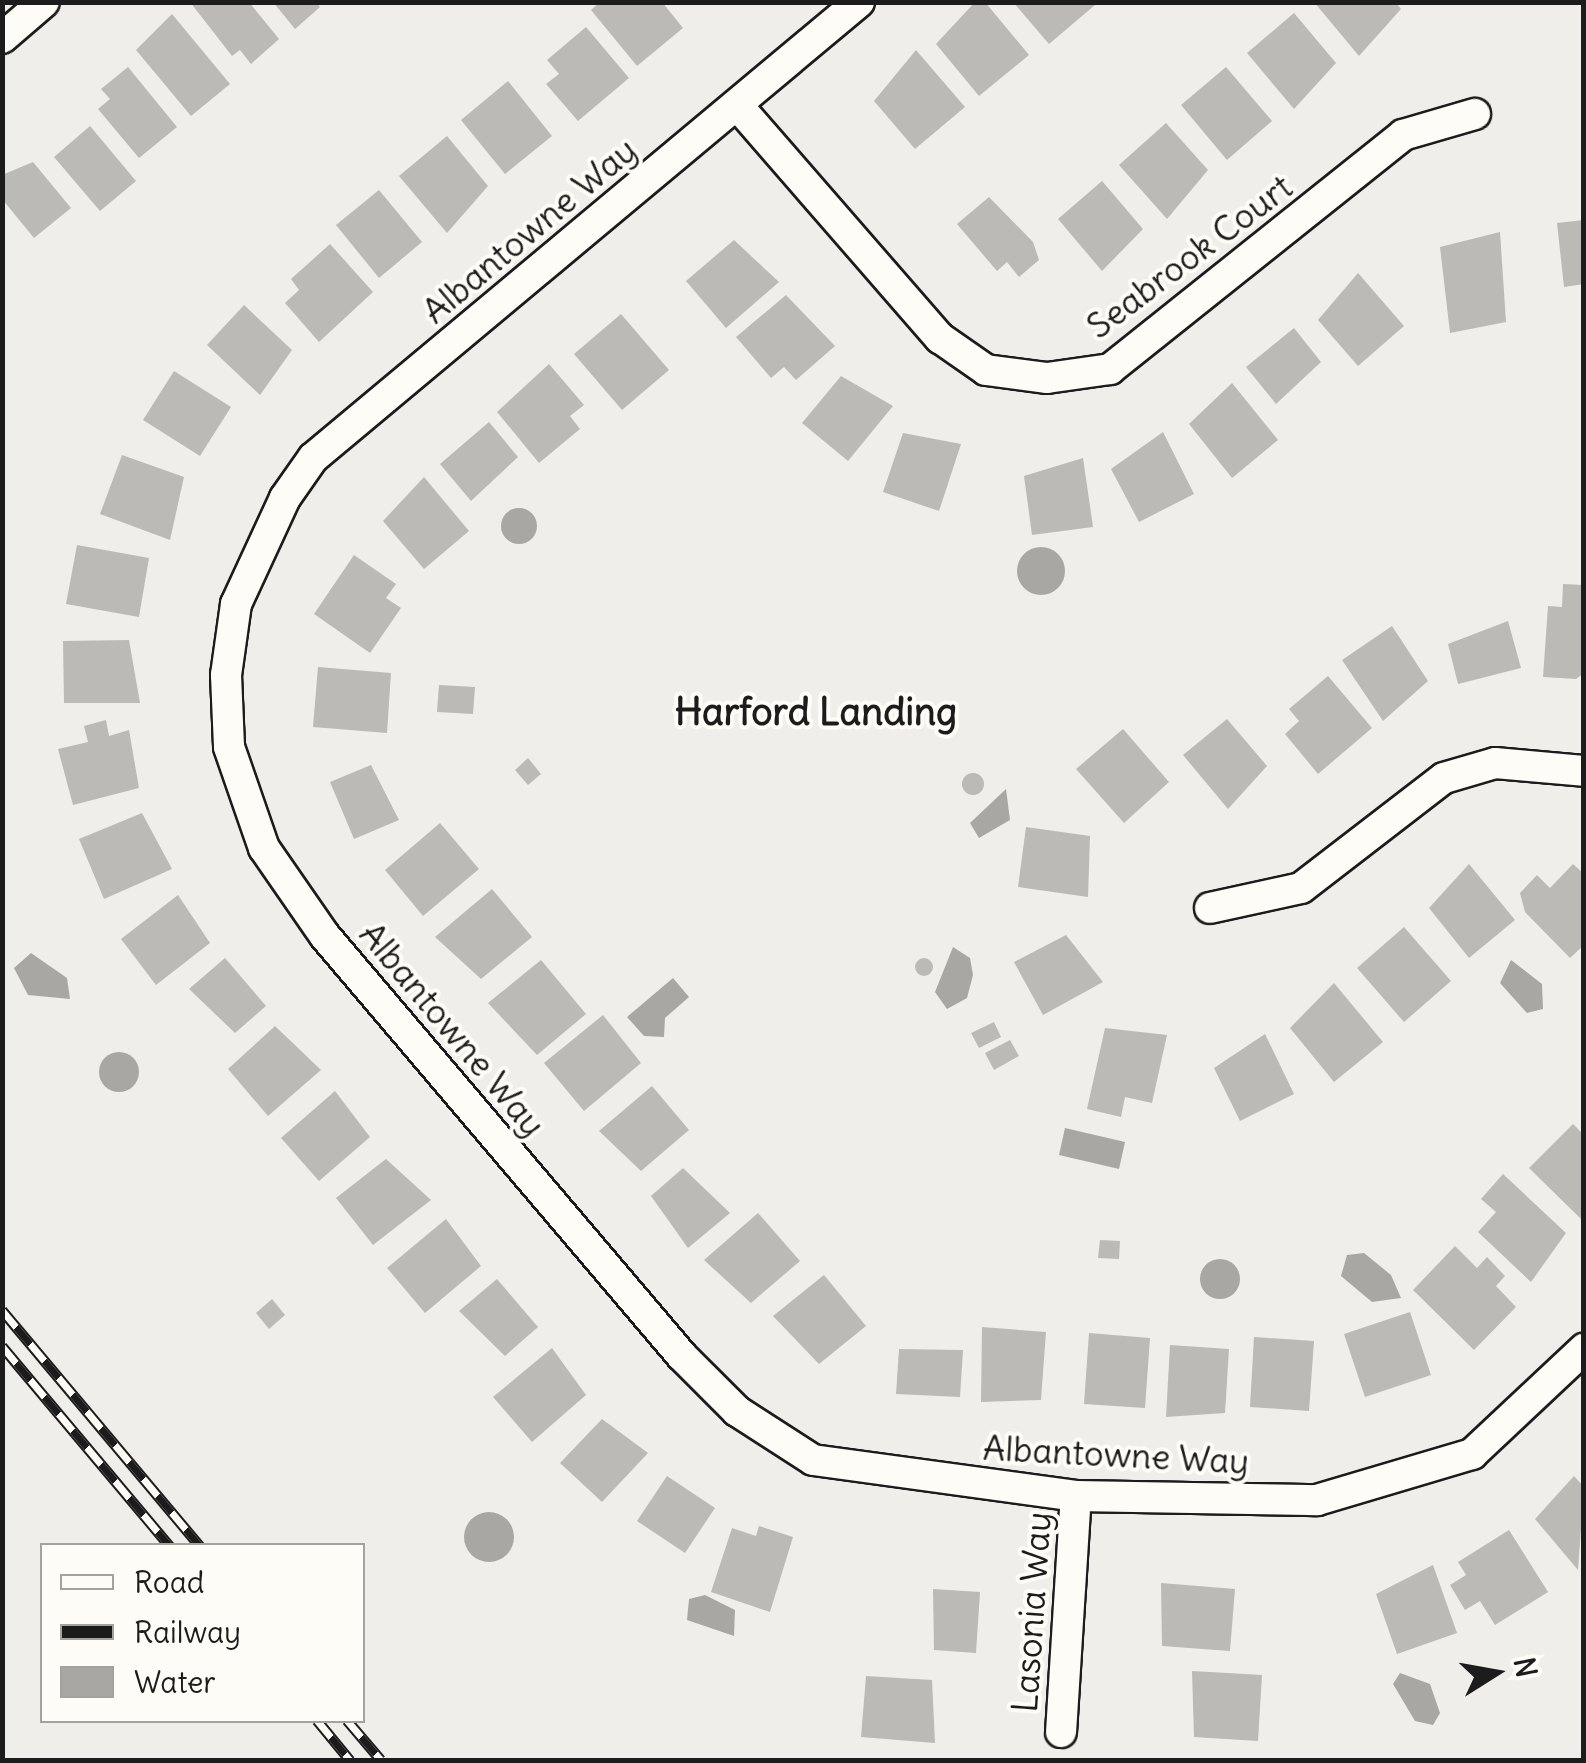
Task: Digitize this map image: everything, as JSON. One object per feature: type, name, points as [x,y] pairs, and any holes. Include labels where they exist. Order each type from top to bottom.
[{"type":"street","points":[[2,38],[44,2]]},
{"type":"street","name":"Albantowne Way","points":[[859,2],[313,458],[259,540],[236,604],[229,747],[264,848],[314,922],[737,1412],[813,1460],[866,1474],[1076,1496],[1316,1500],[1364,1492],[1472,1454],[1584,1349]]},
{"type":"street","name":"Seabrook Court","points":[[738,106],[940,338],[986,370],[1047,378],[1110,369],[1403,135],[1476,114]]},
{"type":"street","points":[[1210,908],[1301,888],[1444,778],[1496,762],[1584,771]]},
{"type":"street","name":"Lasonia Way","points":[[1061,1732],[1076,1496]]},
{"type":"water","points":[[519,508],[532,513],[537,526],[532,539],[519,544],[506,539],[501,526],[506,513]]},
{"type":"water","points":[[1041,547],[1058,554],[1065,571],[1058,588],[1041,595],[1024,588],[1017,571],[1024,554]]},
{"type":"water","points":[[1006,789],[1010,820],[979,838],[970,823]]},
{"type":"water","points":[[953,947],[970,958],[973,975],[967,998],[947,1009],[935,992]]},
{"type":"water","points":[[31,953],[67,978],[70,999],[28,995],[14,968]]},
{"type":"water","points":[[1511,960],[1542,984],[1543,1009],[1527,1013],[1500,983]]},
{"type":"water","points":[[673,978],[689,997],[665,1018],[664,1037],[644,1036],[627,1017]]},
{"type":"water","points":[[119,1052],[133,1058],[139,1072],[133,1086],[119,1092],[105,1086],[99,1072],[105,1058]]},
{"type":"water","points":[[1065,1128],[1125,1142],[1119,1169],[1059,1155]]},
{"type":"water","points":[[1364,1253],[1391,1275],[1401,1298],[1372,1302],[1341,1276],[1347,1255]]},
{"type":"water","points":[[1220,1259],[1234,1265],[1240,1279],[1234,1293],[1220,1299],[1206,1293],[1200,1279],[1206,1265]]},
{"type":"water","points":[[489,1512],[506,1520],[514,1537],[506,1554],[489,1562],[472,1554],[464,1537],[472,1520]]},
{"type":"water","points":[[705,1595],[735,1610],[734,1636],[687,1620],[689,1599]]},
{"type":"water","points":[[1400,1673],[1430,1684],[1440,1713],[1433,1725],[1415,1721],[1393,1684]]},
{"type":"building","points":[[190,2],[249,2],[279,39],[251,64],[240,50],[232,56]]},
{"type":"building","points":[[273,2],[316,2],[320,7],[295,29]]},
{"type":"building","points":[[600,2],[662,2],[683,28],[637,66],[591,10]]},
{"type":"building","points":[[975,2],[985,2],[1029,55],[979,96],[936,44]]},
{"type":"building","points":[[1013,2],[1093,2],[1095,5],[1049,44]]},
{"type":"building","points":[[1314,2],[1395,2],[1401,9],[1359,56]]},
{"type":"building","points":[[1294,13],[1336,63],[1294,109],[1247,53]]},
{"type":"building","points":[[172,14],[230,84],[191,116],[136,50]]},
{"type":"building","points":[[586,27],[629,78],[578,121],[546,84],[559,74],[547,60]]},
{"type":"building","points":[[916,50],[965,107],[915,149],[874,101]]},
{"type":"building","points":[[128,67],[177,127],[139,158],[98,109],[110,99],[101,89]]},
{"type":"building","points":[[1226,67],[1272,121],[1227,160],[1181,105]]},
{"type":"building","points":[[508,81],[552,136],[505,174],[461,120]]},
{"type":"building","points":[[1166,123],[1208,170],[1167,219],[1119,165]]},
{"type":"building","points":[[90,126],[136,181],[100,211],[54,157]]},
{"type":"building","points":[[447,136],[488,186],[447,233],[399,176]]},
{"type":"building","points":[[33,162],[71,208],[34,238],[2,199],[2,175]]},
{"type":"building","points":[[1102,181],[1143,229],[1102,271],[1058,219]]},
{"type":"building","points":[[379,190],[422,242],[379,278],[336,225]]},
{"type":"building","points":[[989,197],[1033,242],[1039,260],[1019,277],[1007,262],[997,271],[957,224]]},
{"type":"building","points":[[1584,220],[1584,284],[1564,287],[1557,223]]},
{"type":"building","points":[[1500,232],[1506,322],[1450,333],[1440,247]]},
{"type":"building","points":[[734,240],[779,282],[726,328],[686,281]]},
{"type":"building","points":[[330,244],[373,292],[319,342],[285,303],[299,290],[291,279]]},
{"type":"building","points":[[1358,273],[1404,326],[1358,366],[1318,320]]},
{"type":"building","points":[[786,295],[835,346],[796,380],[784,367],[771,378],[736,337]]},
{"type":"building","points":[[244,305],[292,350],[260,395],[207,345]]},
{"type":"building","points":[[621,314],[669,370],[622,410],[574,354]]},
{"type":"building","points":[[1294,328],[1321,362],[1276,404],[1246,367]]},
{"type":"building","points":[[549,364],[584,405],[570,416],[580,429],[539,463],[497,412]]},
{"type":"building","points":[[174,371],[231,407],[200,456],[143,420]]},
{"type":"building","points":[[841,376],[893,406],[848,461],[802,423]]},
{"type":"building","points":[[1232,383],[1278,440],[1232,478],[1189,424]]},
{"type":"building","points":[[489,422],[518,457],[471,501],[440,464]]},
{"type":"building","points":[[1163,432],[1194,494],[1139,522],[1111,469]]},
{"type":"building","points":[[903,433],[961,444],[939,511],[883,492]]},
{"type":"building","points":[[122,455],[184,477],[170,540],[100,514]]},
{"type":"building","points":[[1083,458],[1093,527],[1032,535],[1024,476]]},
{"type":"building","points":[[424,477],[469,531],[424,569],[383,521]]},
{"type":"building","points":[[77,545],[149,558],[139,617],[66,604]]},
{"type":"building","points":[[354,555],[396,584],[386,598],[401,608],[370,653],[314,614]]},
{"type":"building","points":[[1563,584],[1584,585],[1584,673],[1576,679],[1543,677],[1548,606],[1562,607]]},
{"type":"building","points":[[1508,621],[1521,668],[1458,684],[1448,644]]},
{"type":"building","points":[[1392,626],[1428,681],[1383,721],[1342,660]]},
{"type":"building","points":[[129,640],[140,703],[64,703],[63,641]]},
{"type":"building","points":[[318,667],[391,673],[387,733],[313,727]]},
{"type":"building","points":[[1328,676],[1372,728],[1318,774],[1285,734],[1299,721],[1289,709]]},
{"type":"building","points":[[439,685],[475,687],[473,714],[437,712]]},
{"type":"building","points":[[1227,719],[1267,766],[1228,809],[1183,755]]},
{"type":"building","points":[[106,720],[109,736],[129,730],[139,788],[73,805],[58,749],[88,742],[84,726]]},
{"type":"building","points":[[1123,729],[1169,782],[1124,823],[1076,769]]},
{"type":"building","points":[[528,758],[541,774],[528,785],[515,770]]},
{"type":"building","points":[[371,765],[399,820],[354,839],[330,782]]},
{"type":"building","points":[[973,773],[981,776],[981,792],[973,795],[965,792],[962,784],[965,776]]},
{"type":"building","points":[[142,813],[172,869],[104,899],[79,839]]},
{"type":"building","points":[[440,823],[479,869],[423,916],[385,870]]},
{"type":"building","points":[[1026,827],[1090,836],[1088,897],[1018,887]]},
{"type":"building","points":[[1469,864],[1515,920],[1469,958],[1429,908]]},
{"type":"building","points":[[1573,864],[1584,874],[1584,945],[1570,958],[1525,912],[1520,893],[1537,875],[1550,888]]},
{"type":"building","points":[[492,889],[532,937],[481,979],[435,937]]},
{"type":"building","points":[[178,895],[210,943],[156,985],[121,939]]},
{"type":"building","points":[[1404,927],[1451,981],[1404,1022],[1357,968]]},
{"type":"building","points":[[1066,935],[1103,982],[1043,1015],[1014,962]]},
{"type":"building","points":[[225,958],[266,1006],[235,1033],[189,989]]},
{"type":"building","points":[[924,958],[931,960],[931,974],[924,976],[917,974],[915,967],[917,960]]},
{"type":"building","points":[[541,960],[586,1014],[537,1055],[488,1003]]},
{"type":"building","points":[[1334,983],[1383,1042],[1334,1082],[1290,1028]]},
{"type":"building","points":[[603,1015],[641,1063],[584,1111],[544,1063]]},
{"type":"building","points":[[994,1022],[1001,1037],[979,1048],[971,1033]]},
{"type":"building","points":[[275,1026],[321,1070],[268,1116],[228,1069]]},
{"type":"building","points":[[1105,1028],[1167,1035],[1152,1103],[1125,1097],[1121,1117],[1087,1109]]},
{"type":"building","points":[[1265,1034],[1294,1094],[1240,1121],[1214,1068]]},
{"type":"building","points":[[1010,1040],[1019,1056],[994,1070],[985,1053]]},
{"type":"building","points":[[652,1086],[689,1130],[641,1171],[599,1131]]},
{"type":"building","points":[[335,1091],[370,1137],[319,1181],[281,1138]]},
{"type":"building","points":[[1573,1124],[1584,1135],[1581,1219],[1529,1168]]},
{"type":"building","points":[[386,1159],[431,1200],[373,1245],[336,1198]]},
{"type":"building","points":[[683,1168],[730,1213],[688,1248],[651,1196]]},
{"type":"building","points":[[1503,1174],[1566,1233],[1531,1282],[1478,1232],[1496,1212],[1481,1199]]},
{"type":"building","points":[[758,1213],[800,1261],[751,1303],[704,1260]]},
{"type":"building","points":[[446,1219],[481,1266],[425,1313],[387,1268]]},
{"type":"building","points":[[1100,1240],[1120,1241],[1119,1259],[1098,1258]]},
{"type":"building","points":[[1455,1246],[1477,1268],[1487,1257],[1505,1276],[1496,1286],[1516,1307],[1474,1350],[1413,1290]]},
{"type":"building","points":[[824,1275],[866,1326],[819,1364],[773,1316]]},
{"type":"building","points":[[497,1279],[538,1327],[505,1356],[459,1311]]},
{"type":"building","points":[[272,1299],[285,1315],[269,1329],[256,1313]]},
{"type":"building","points":[[1410,1312],[1431,1375],[1365,1397],[1344,1334]]},
{"type":"building","points":[[982,1327],[1046,1332],[1041,1400],[981,1402]]},
{"type":"building","points":[[1089,1333],[1150,1338],[1145,1408],[1084,1404]]},
{"type":"building","points":[[1254,1337],[1314,1341],[1309,1411],[1250,1407]]},
{"type":"building","points":[[1170,1345],[1229,1349],[1225,1413],[1166,1417]]},
{"type":"building","points":[[552,1348],[586,1395],[532,1442],[493,1397]]},
{"type":"building","points":[[899,1349],[963,1350],[960,1397],[896,1394]]},
{"type":"building","points":[[602,1419],[648,1453],[602,1502],[560,1463]]},
{"type":"building","points":[[667,1476],[715,1508],[685,1553],[637,1521]]},
{"type":"building","points":[[1574,1476],[1584,1487],[1578,1570],[1535,1519]]},
{"type":"building","points":[[759,1526],[793,1537],[770,1612],[711,1592],[732,1528],[756,1536]]},
{"type":"building","points":[[1509,1530],[1548,1592],[1495,1625],[1480,1601],[1465,1610],[1450,1585],[1466,1575],[1458,1562]]},
{"type":"building","points":[[1433,1565],[1457,1633],[1397,1654],[1376,1594]]},
{"type":"building","points":[[1161,1583],[1235,1589],[1230,1651],[1162,1646]]},
{"type":"building","points":[[933,1589],[980,1592],[976,1653],[934,1650]]},
{"type":"building","points":[[1192,1671],[1262,1675],[1258,1741],[1194,1737]]},
{"type":"building","points":[[866,1676],[932,1680],[935,1743],[861,1737]]},
{"type":"railway","points":[[2,1310],[197,1543]]},
{"type":"railway","points":[[2,1346],[167,1543]]},
{"type":"railway","points":[[319,1723],[350,1760]]},
{"type":"railway","points":[[350,1723],[381,1760]]},
{"type":"district","name":"Harford Landing","points":[[816,712]]}]
